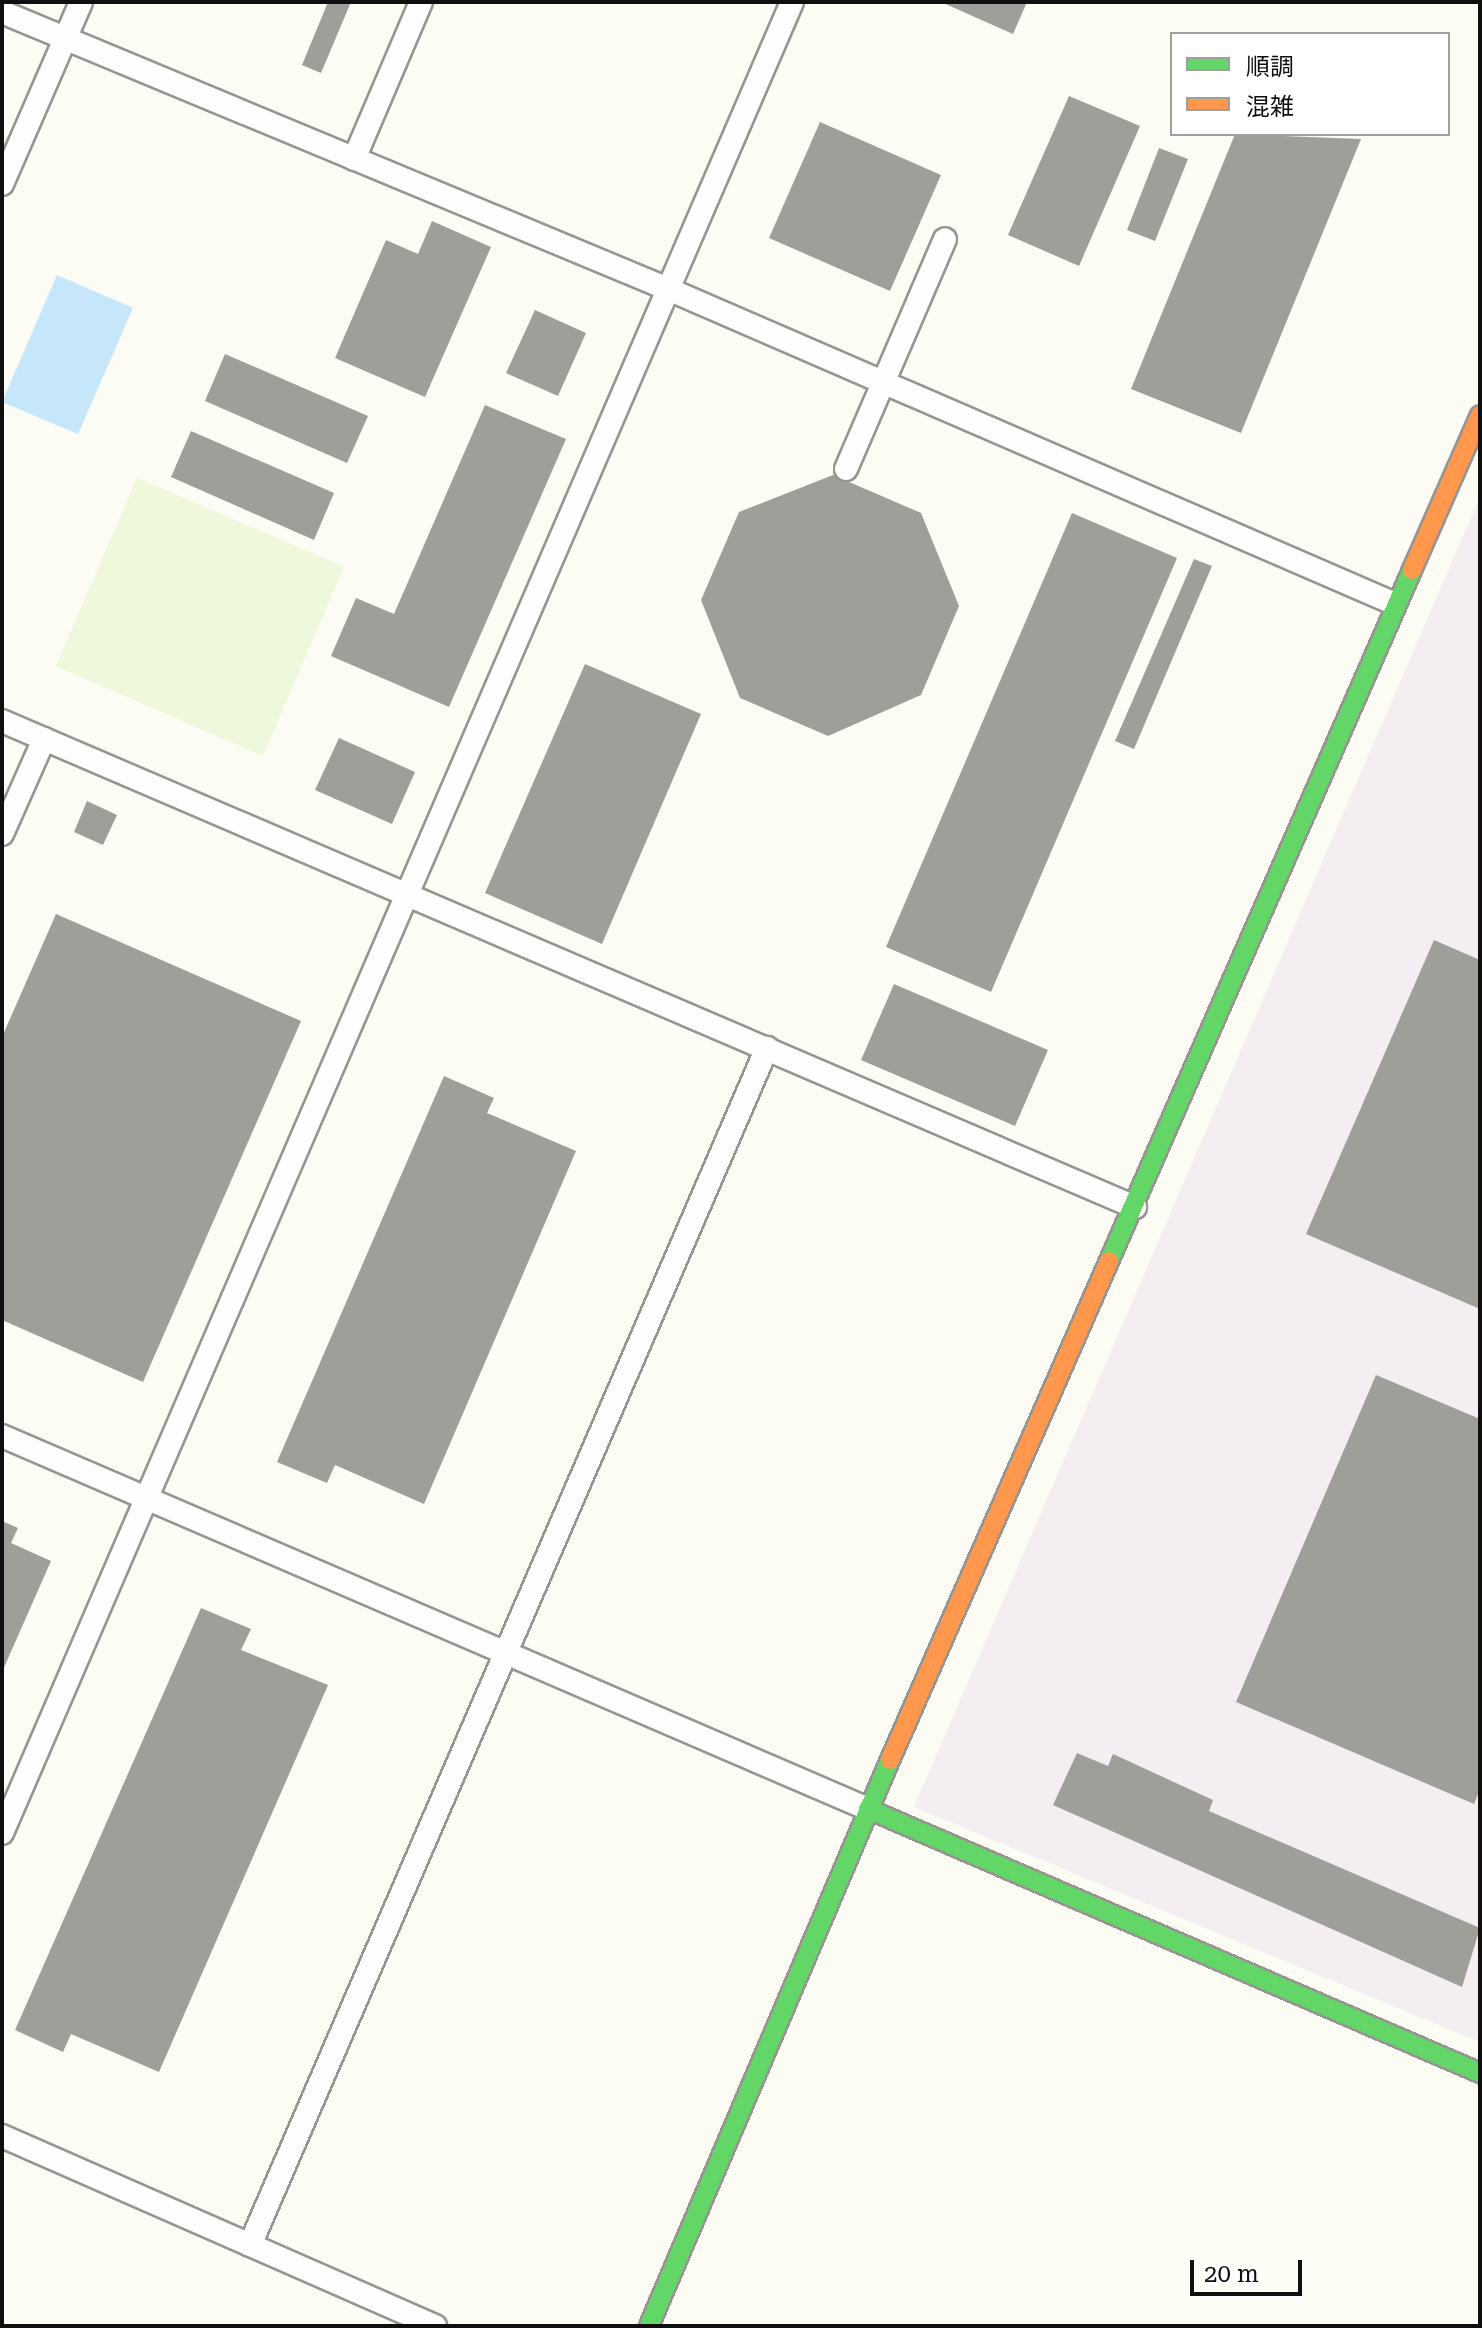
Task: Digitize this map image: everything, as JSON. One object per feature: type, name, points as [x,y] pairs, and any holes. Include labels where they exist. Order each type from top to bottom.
[{"type":"street","points":[[649,2326],[868,1809],[1135,1207],[1393,603],[1480,415]]},
{"type":"street","points":[[868,1809],[1480,2073]]},
{"type":"lane","points":[[2,184],[81,2]]},
{"type":"lane","points":[[354,159],[421,2]]},
{"type":"lane","points":[[2,1833],[148,1501],[792,2]]},
{"type":"lane","points":[[2,12],[668,289],[1393,603]]},
{"type":"lane","points":[[846,469],[945,239]]},
{"type":"lane","points":[[2,721],[1135,1207]]},
{"type":"lane","points":[[2,834],[44,739]]},
{"type":"lane","points":[[250,2245],[508,1655],[767,1048]]},
{"type":"lane","points":[[2,1436],[868,1809]]},
{"type":"lane","points":[[2,2136],[435,2326]]},
{"type":"shaded area","points":[[1480,497],[1480,2042],[914,1807]]},
{"type":"green space","points":[[137,478],[344,567],[263,756],[56,666]]},
{"type":"water","points":[[57,275],[133,308],[78,434],[2,402]]},
{"type":"building","points":[[328,2],[351,2],[321,73],[302,65]]},
{"type":"building","points":[[941,2],[1027,2],[1013,34]]},
{"type":"building","points":[[1069,96],[1140,126],[1079,266],[1008,235]]},
{"type":"building","points":[[820,122],[941,175],[890,291],[769,238]]},
{"type":"building","points":[[1234,136],[1361,139],[1241,433],[1131,389]]},
{"type":"building","points":[[1159,148],[1188,159],[1155,241],[1127,230]]},
{"type":"building","points":[[432,221],[491,247],[425,397],[335,358],[386,240],[418,254]]},
{"type":"building","points":[[535,310],[586,333],[558,396],[506,373]]},
{"type":"building","points":[[225,354],[368,416],[347,463],[205,401]]},
{"type":"building","points":[[485,405],[566,439],[449,707],[331,656],[356,598],[394,614]]},
{"type":"building","points":[[191,431],[334,493],[314,540],[171,477]]},
{"type":"building","points":[[833,475],[921,513],[959,606],[921,695],[828,736],[740,698],[701,600],[739,512]]},
{"type":"building","points":[[1072,513],[1177,558],[991,992],[886,947]]},
{"type":"building","points":[[1194,559],[1212,566],[1134,749],[1115,741]]},
{"type":"building","points":[[585,664],[701,714],[602,944],[485,893]]},
{"type":"building","points":[[339,738],[415,772],[392,824],[315,790]]},
{"type":"building","points":[[87,801],[117,815],[103,845],[74,832]]},
{"type":"building","points":[[56,914],[301,1021],[143,1382],[2,1320],[2,1037]]},
{"type":"building","points":[[1434,940],[1480,960],[1480,1309],[1306,1234]]},
{"type":"building","points":[[894,984],[1048,1050],[1015,1126],[861,1060]]},
{"type":"building","points":[[444,1076],[494,1098],[487,1113],[576,1151],[424,1504],[335,1465],[327,1483],[277,1462]]},
{"type":"building","points":[[1376,1375],[1480,1419],[1480,1789],[1474,1804],[1236,1702]]},
{"type":"building","points":[[2,1521],[18,1528],[11,1543],[51,1561],[2,1672]]},
{"type":"building","points":[[201,1608],[251,1629],[241,1650],[328,1685],[159,2072],[71,2034],[63,2052],[15,2030]]},
{"type":"building","points":[[1077,1753],[1108,1766],[1113,1754],[1213,1800],[1209,1811],[1480,1928],[1462,1987],[1053,1805]]},
{"type":"traffic: fast","points":[[1109,1261],[1412,570]]},
{"type":"traffic: fast","points":[[649,2326],[890,1760]]},
{"type":"traffic: fast","points":[[868,1809],[1480,2073]]},
{"type":"traffic: slow","points":[[1412,570],[1480,415]]},
{"type":"traffic: slow","points":[[890,1760],[1109,1261]]}]
